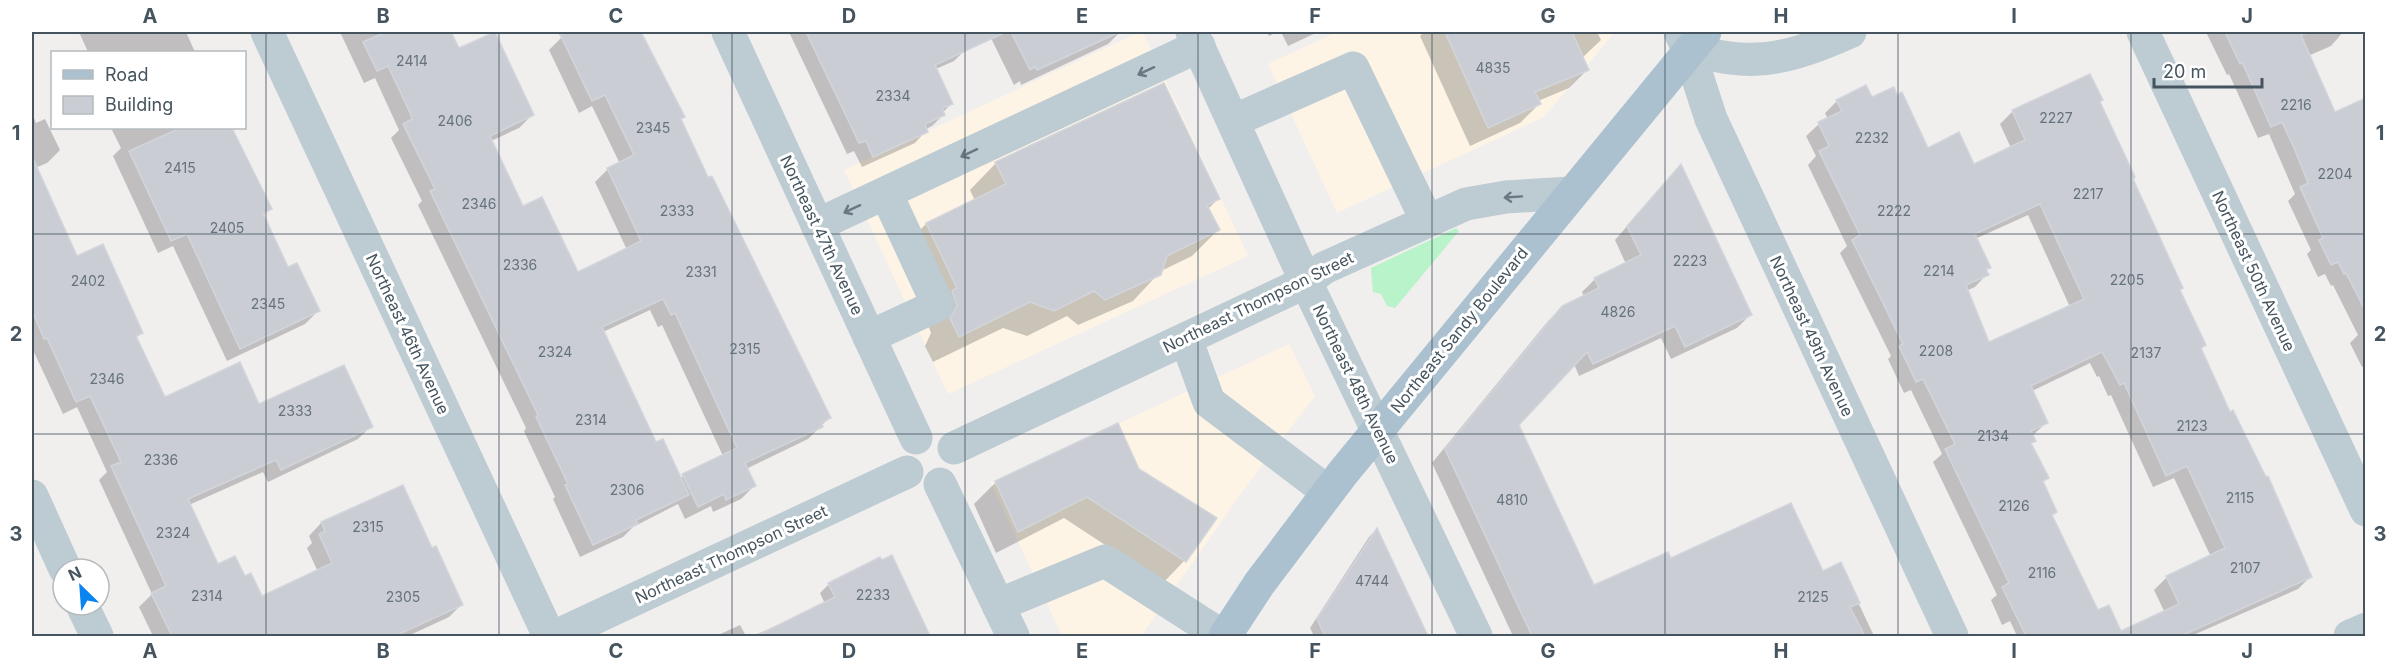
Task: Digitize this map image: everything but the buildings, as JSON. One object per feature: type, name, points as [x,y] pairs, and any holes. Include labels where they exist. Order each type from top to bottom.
[{"type":"main road","name":"Northeast Sandy Boulevard","points":[[1224,636],[1259,584],[1328,492],[1571,193],[1692,38]]},
{"type":"street","name":"Northeast 46th Avenue","points":[[267,32],[549,636]]},
{"type":"street","name":"Northeast 47th Avenue","points":[[728,32],[916,438]]},
{"type":"street","points":[[1692,38],[1742,59],[1773,58],[1819,46],[1850,32]]},
{"type":"street","name":"Northeast 50th Avenue","points":[[2144,32],[2366,510]]},
{"type":"street","name":"Northeast 49th Avenue","points":[[1692,38],[1711,119],[1952,636]]},
{"type":"street","points":[[818,225],[886,194],[1196,39]]},
{"type":"street","name":"Northeast 48th Avenue","points":[[1196,39],[1306,282],[1476,636]]},
{"type":"street","points":[[1233,121],[1353,68],[1427,220]]},
{"type":"street","name":"Northeast Thompson Street","points":[[954,448],[1306,282],[1324,268],[1427,220],[1484,199],[1571,193]]},
{"type":"street","points":[[869,337],[938,305],[886,194]]},
{"type":"street","points":[[1186,339],[1209,402],[1328,492]]},
{"type":"street","points":[[929,433],[945,438],[954,448],[956,467],[949,478],[940,484],[931,486],[918,483],[907,472],[904,465],[908,446],[916,438],[929,433]]},
{"type":"street","name":"Northeast Thompson Street","points":[[556,636],[907,472]]},
{"type":"street","points":[[940,484],[1013,636]]},
{"type":"street","points":[[32,496],[60,557]]},
{"type":"street","points":[[998,605],[1105,561],[1224,636]]},
{"type":"street","points":[[88,617],[97,636]]},
{"type":"street","points":[[2350,636],[2366,629]]},
{"type":"shaded area","points":[[1143,32],[1248,256],[948,394],[844,170]]},
{"type":"shaded area","points":[[1337,32],[1615,32],[1544,117],[1337,213],[1268,64]]},
{"type":"shaded area","points":[[1289,344],[1315,396],[1245,488],[1141,636],[1062,636],[991,483]]},
{"type":"green space","points":[[1456,228],[1459,231],[1395,308],[1387,306],[1381,294],[1373,292],[1371,268]]}]
